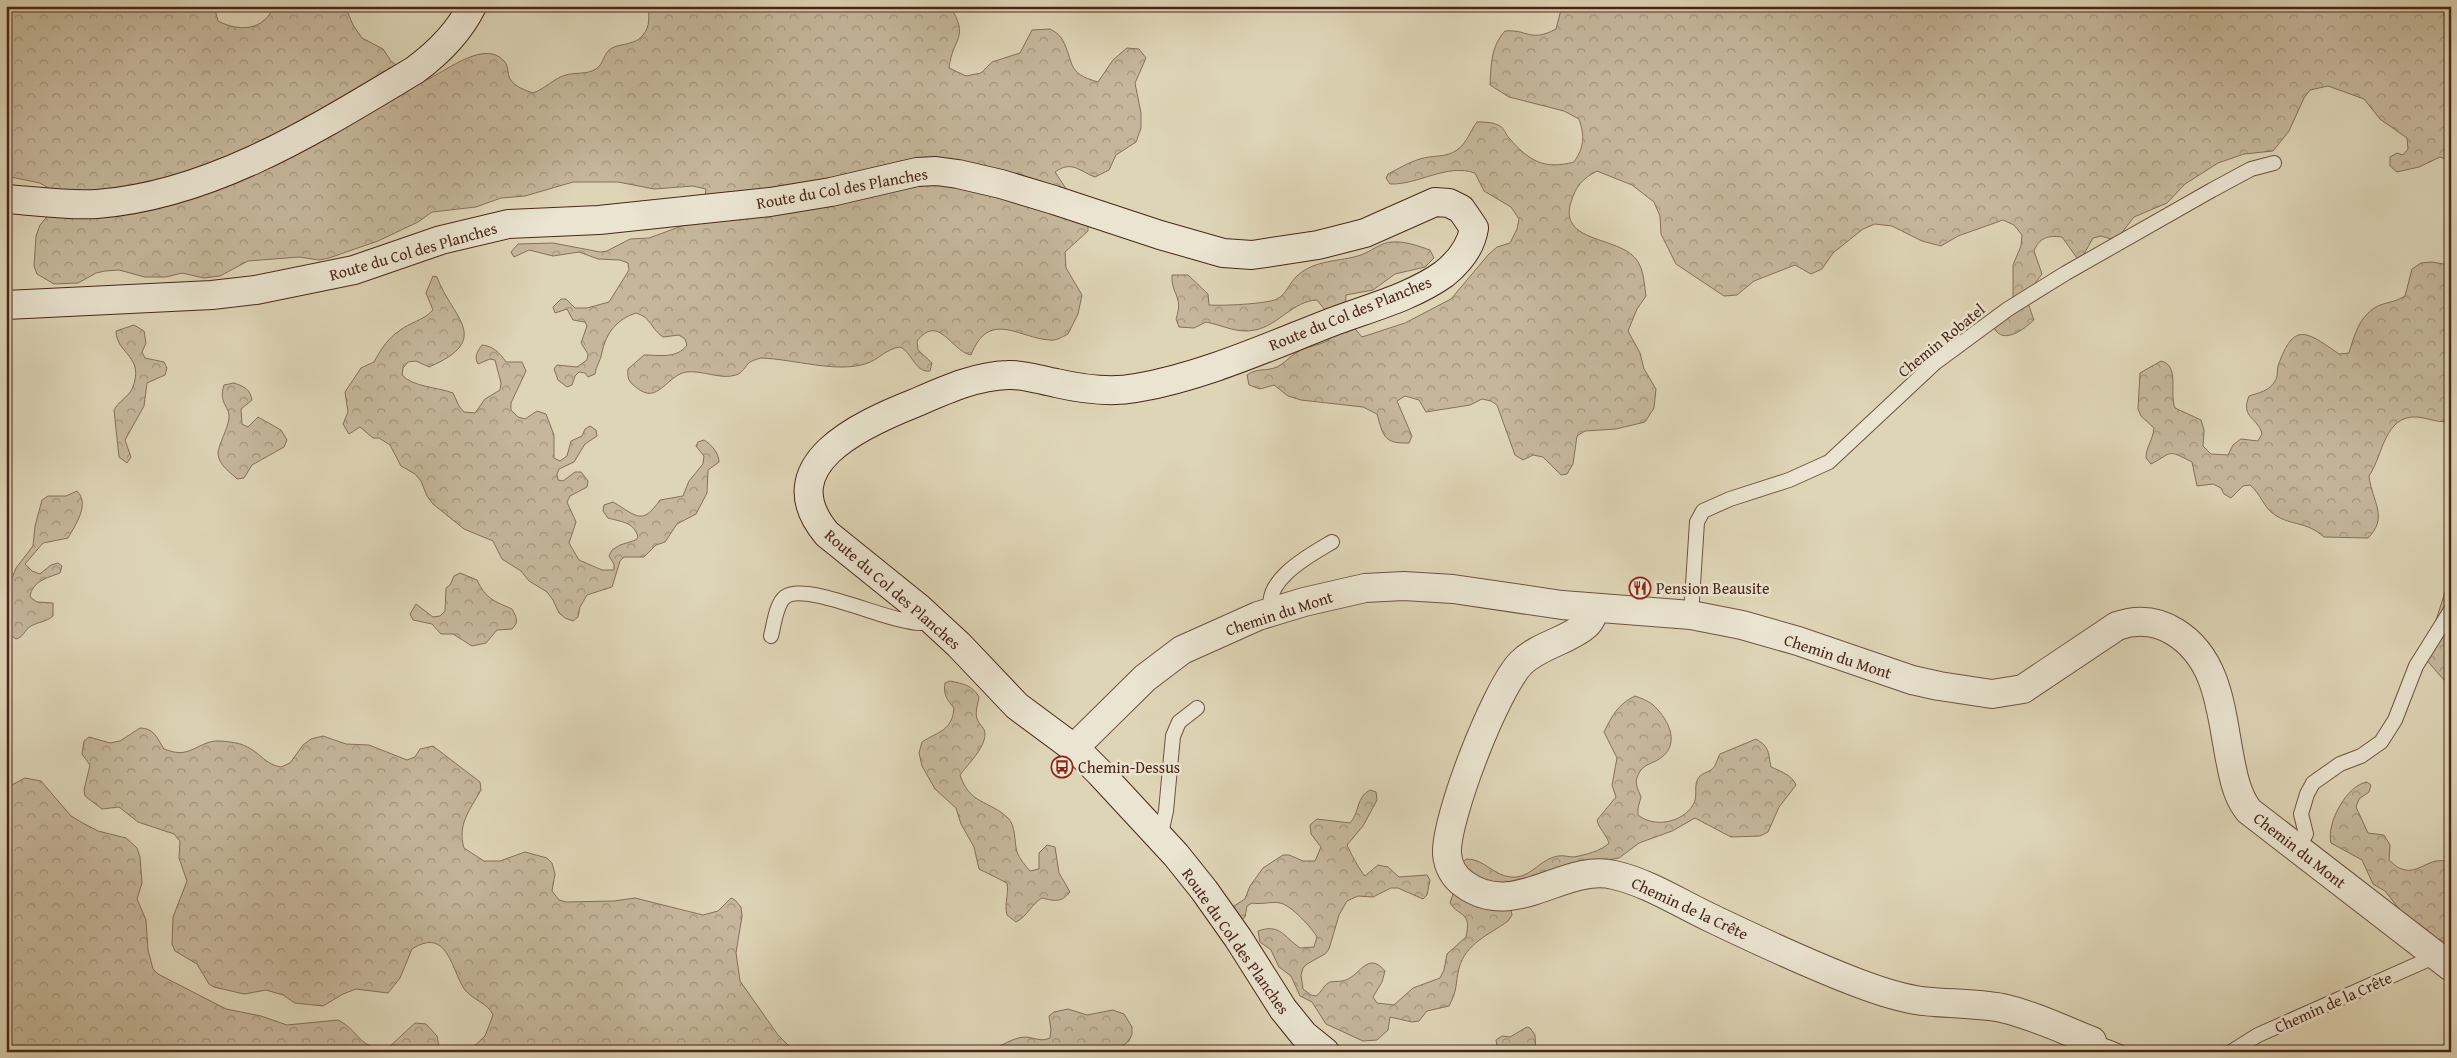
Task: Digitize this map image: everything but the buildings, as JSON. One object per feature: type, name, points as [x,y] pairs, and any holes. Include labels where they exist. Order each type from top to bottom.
[{"type":"street","points":[[6,199],[66,204],[96,204],[135,199],[214,177],[308,131],[415,70],[432,57],[451,36],[472,6]]},
{"type":"street","name":"Route du Col des Planches","points":[[6,305],[212,295],[256,290],[354,270],[441,240],[508,224],[599,220],[770,202],[830,192],[917,172],[950,173],[1001,184],[1182,242],[1233,254],[1252,255],[1318,245],[1364,233],[1435,202],[1449,203],[1461,209],[1474,228],[1469,246],[1455,264],[1425,285],[1393,299],[1195,373],[1160,384],[1119,389],[1082,389],[1010,375],[988,377],[962,383],[896,410],[834,444],[822,457],[810,481],[810,508],[815,520],[842,548],[933,620],[1017,706],[1074,748],[1100,773],[1160,838],[1216,906],[1287,1014],[1304,1035],[1325,1052]]},
{"type":"street","name":"Chemin du Mont","points":[[1074,748],[1157,667],[1182,650],[1218,632],[1272,612],[1344,592],[1404,586],[1453,589],[1596,608],[1691,615],[1742,625],[1912,680],[1992,694],[2023,689],[2117,626],[2132,621],[2161,624],[2187,639],[2207,665],[2219,699],[2236,786],[2245,806],[2444,961]]},
{"type":"street","name":"Chemin de la Crête","points":[[1596,608],[1586,625],[1548,644],[1521,662],[1500,695],[1463,784],[1448,838],[1448,863],[1459,880],[1478,891],[1511,896],[1539,890],[1584,874],[1611,874],[1638,882],[1746,935],[1880,991],[1919,1000],[1967,1003],[2003,1008],[2092,1041]]},
{"type":"lane","name":"Chemin Robatel","points":[[1691,615],[1697,522],[1703,511],[1730,499],[1789,480],[1829,462],[1936,362],[2008,309],[2066,273],[2212,190],[2251,169],[2274,163]]},
{"type":"lane","points":[[1272,612],[1269,603],[1271,594],[1288,572],[1332,542]]},
{"type":"lane","points":[[771,636],[779,606],[784,598],[791,594],[826,598],[904,621],[920,623],[933,620]]},
{"type":"lane","points":[[2298,848],[2306,834],[2301,814],[2307,794],[2314,783],[2340,764],[2361,756],[2381,742],[2395,720],[2416,666],[2451,610]]},
{"type":"lane","points":[[1160,838],[1166,812],[1173,736],[1179,722],[1197,708]]},
{"type":"lane","name":"Chemin de la Crête","points":[[2231,1052],[2258,1035],[2444,961]]},
{"type":"lane","name":"Chemin de la Crête","points":[[2092,1041],[2120,1052]]},
{"type":"green space","points":[[6,6],[214,6],[218,21],[226,25],[242,28],[257,25],[270,14],[274,6],[345,6],[353,25],[362,38],[383,49],[391,61],[419,83],[461,61],[485,53],[495,55],[504,61],[512,82],[520,88],[533,93],[562,76],[596,69],[609,50],[616,46],[637,41],[646,31],[649,6],[950,6],[956,17],[960,32],[949,68],[966,76],[981,73],[992,62],[1020,53],[1032,30],[1050,29],[1057,33],[1066,47],[1072,66],[1076,71],[1088,79],[1098,82],[1113,60],[1127,48],[1139,49],[1146,58],[1135,83],[1141,113],[1141,128],[1136,142],[1116,155],[1109,170],[1095,177],[1071,167],[1055,172],[1088,222],[1088,231],[1065,252],[1066,268],[1082,295],[1078,314],[1068,334],[1050,340],[1005,329],[995,330],[986,333],[978,341],[971,355],[957,347],[945,336],[932,331],[925,333],[917,341],[918,350],[932,363],[930,371],[925,371],[917,366],[908,353],[900,347],[890,350],[870,362],[854,366],[828,366],[761,358],[750,362],[738,374],[730,376],[686,372],[651,393],[644,392],[632,384],[628,378],[628,369],[644,355],[662,356],[673,354],[687,345],[685,339],[679,335],[663,337],[645,317],[636,313],[623,319],[613,328],[606,339],[595,374],[588,377],[585,373],[579,372],[575,376],[572,385],[567,387],[558,380],[554,369],[557,365],[577,367],[587,360],[588,354],[581,343],[587,326],[585,322],[573,320],[567,309],[555,313],[553,307],[561,299],[566,299],[575,308],[587,308],[609,302],[629,270],[628,263],[620,260],[598,259],[579,252],[553,256],[529,250],[514,257],[511,252],[518,244],[553,243],[600,252],[607,251],[630,239],[649,238],[693,222],[701,222],[706,189],[693,186],[654,189],[618,182],[573,182],[525,196],[501,198],[476,207],[432,212],[418,222],[378,241],[319,260],[299,257],[248,261],[220,276],[204,278],[182,273],[166,277],[145,277],[119,270],[105,271],[96,273],[78,283],[54,284],[37,274],[34,266],[36,236],[40,225],[51,212],[50,189],[40,183],[6,176]]},
{"type":"green space","points":[[1562,6],[2451,6],[2451,161],[2440,157],[2419,167],[2397,172],[2390,166],[2390,157],[2397,153],[2403,155],[2408,149],[2407,138],[2380,119],[2364,99],[2328,86],[2310,90],[2304,98],[2289,131],[2273,151],[2244,154],[2218,163],[2185,184],[2167,203],[2134,217],[2120,235],[2111,239],[2101,236],[2093,238],[2084,254],[2077,258],[2062,237],[2048,237],[2041,240],[2034,251],[2042,274],[2028,295],[2034,320],[2010,335],[1998,333],[1991,319],[1998,307],[2013,299],[2013,265],[2021,246],[2022,235],[2014,225],[2003,220],[1958,236],[1941,246],[1922,241],[1892,226],[1875,224],[1863,229],[1833,253],[1822,269],[1811,274],[1795,265],[1754,281],[1737,295],[1724,296],[1676,264],[1661,234],[1660,216],[1654,202],[1632,185],[1597,171],[1587,177],[1577,187],[1571,202],[1569,215],[1573,225],[1581,232],[1628,252],[1641,267],[1646,296],[1637,309],[1628,331],[1640,353],[1644,369],[1656,389],[1654,408],[1645,422],[1616,429],[1585,431],[1577,436],[1573,464],[1567,474],[1561,475],[1543,457],[1533,455],[1523,460],[1515,455],[1497,405],[1491,401],[1482,399],[1470,405],[1426,412],[1419,400],[1405,396],[1397,401],[1412,436],[1409,443],[1400,443],[1389,440],[1383,433],[1377,414],[1363,407],[1301,400],[1288,396],[1274,385],[1260,389],[1249,385],[1247,375],[1259,370],[1277,367],[1300,351],[1329,340],[1325,310],[1317,300],[1301,304],[1264,327],[1255,330],[1242,331],[1206,322],[1194,328],[1179,327],[1176,319],[1179,305],[1173,287],[1172,275],[1188,275],[1208,294],[1209,305],[1233,305],[1272,301],[1280,297],[1297,276],[1304,271],[1320,264],[1361,255],[1389,242],[1416,245],[1430,250],[1434,258],[1425,267],[1395,274],[1373,290],[1346,295],[1345,317],[1362,337],[1405,323],[1451,299],[1488,255],[1497,247],[1510,243],[1517,229],[1519,219],[1511,207],[1484,191],[1475,173],[1464,171],[1443,172],[1411,181],[1390,184],[1386,178],[1388,174],[1412,162],[1453,153],[1466,140],[1477,122],[1492,123],[1500,126],[1523,153],[1538,162],[1554,165],[1574,162],[1582,142],[1579,119],[1564,111],[1509,97],[1490,85],[1494,49],[1505,31],[1535,35],[1547,33],[1556,29]]},
{"type":"green space","points":[[2432,262],[2449,265],[2451,263],[2451,421],[2417,417],[2406,418],[2391,430],[2369,476],[2378,516],[2374,530],[2368,538],[2324,537],[2311,528],[2287,521],[2275,515],[2250,485],[2243,486],[2231,498],[2224,494],[2221,488],[2213,484],[2197,486],[2192,462],[2184,458],[2170,454],[2151,464],[2146,458],[2154,428],[2141,416],[2138,409],[2140,373],[2161,361],[2167,364],[2172,374],[2175,408],[2201,420],[2204,430],[2203,446],[2211,454],[2228,455],[2233,445],[2241,439],[2258,441],[2262,434],[2260,428],[2248,413],[2247,403],[2249,396],[2264,391],[2273,384],[2277,378],[2278,366],[2284,351],[2296,336],[2302,334],[2310,336],[2339,354],[2349,353],[2358,327],[2365,316],[2376,307],[2405,296],[2412,269],[2421,263]]},
{"type":"green space","points":[[433,276],[437,277],[458,316],[463,327],[464,337],[460,347],[449,357],[429,367],[416,361],[408,362],[403,368],[402,375],[412,382],[453,393],[464,412],[475,413],[485,399],[500,390],[501,383],[495,360],[490,359],[478,364],[476,357],[482,345],[490,347],[496,350],[506,362],[522,362],[526,371],[511,403],[511,410],[518,417],[525,419],[537,411],[546,414],[554,435],[554,458],[560,461],[567,456],[571,441],[582,436],[585,429],[590,426],[596,430],[597,436],[585,444],[574,462],[559,469],[557,474],[558,480],[563,481],[575,472],[581,472],[588,481],[587,487],[570,496],[567,502],[576,522],[569,543],[579,560],[602,570],[614,570],[614,564],[609,556],[612,550],[620,545],[636,540],[638,537],[634,528],[630,525],[608,518],[603,511],[604,505],[613,502],[634,514],[644,516],[660,500],[683,496],[689,481],[703,464],[704,456],[696,446],[698,442],[704,440],[718,455],[719,462],[708,470],[707,493],[696,514],[677,524],[665,542],[656,545],[644,557],[624,557],[620,561],[612,587],[587,595],[580,607],[578,617],[573,621],[559,613],[547,592],[529,581],[521,571],[502,559],[493,541],[464,529],[433,504],[427,496],[421,481],[415,474],[401,466],[390,445],[379,438],[373,438],[360,427],[349,434],[343,424],[348,412],[345,392],[361,368],[374,362],[391,337],[408,325],[425,317],[433,310],[426,293]]},
{"type":"green space","points":[[134,325],[144,331],[146,343],[142,352],[145,358],[164,362],[167,368],[165,375],[147,383],[144,406],[125,440],[131,457],[127,463],[119,457],[114,410],[132,389],[135,369],[133,362],[117,339],[116,331]]},
{"type":"green space","points":[[234,383],[246,389],[250,393],[252,400],[241,409],[242,424],[248,427],[258,417],[281,430],[287,440],[284,447],[252,465],[244,478],[237,479],[223,465],[218,454],[229,418],[222,396],[224,385]]},
{"type":"green space","points":[[77,491],[81,496],[82,508],[68,538],[43,543],[25,564],[32,571],[40,574],[51,565],[58,563],[62,566],[60,573],[37,584],[30,597],[37,602],[53,603],[53,616],[48,620],[31,626],[21,637],[16,639],[6,632],[6,598],[16,568],[33,546],[35,526],[42,500],[48,496],[66,496]]},
{"type":"green space","points":[[460,573],[477,580],[491,599],[512,609],[516,624],[512,629],[497,630],[486,643],[472,646],[453,634],[441,634],[432,624],[413,620],[410,614],[416,604],[433,617],[440,616],[445,611],[446,588],[450,585],[454,576]]},
{"type":"green space","points":[[2451,586],[2451,683],[2444,680],[2424,657],[2446,589]]},
{"type":"green space","points":[[950,681],[967,686],[979,697],[976,712],[977,718],[985,732],[982,745],[960,775],[964,785],[975,797],[1001,812],[1011,821],[1017,852],[1030,871],[1039,869],[1039,853],[1047,845],[1055,847],[1059,873],[1070,892],[1061,900],[1042,898],[1035,903],[1024,917],[1016,922],[1007,915],[1007,883],[979,869],[974,847],[961,824],[956,808],[935,789],[922,766],[919,753],[922,742],[944,729],[953,716],[954,708],[945,694],[945,683]]},
{"type":"green space","points":[[1635,696],[1658,709],[1667,723],[1671,737],[1668,751],[1662,757],[1643,768],[1638,775],[1636,783],[1641,797],[1638,815],[1645,819],[1660,822],[1675,820],[1682,816],[1695,801],[1698,779],[1701,775],[1713,769],[1720,754],[1756,739],[1766,748],[1771,767],[1789,776],[1796,785],[1779,807],[1768,832],[1760,836],[1731,837],[1695,818],[1672,831],[1639,843],[1619,858],[1576,865],[1510,905],[1512,915],[1508,921],[1479,940],[1467,952],[1459,968],[1455,991],[1449,1006],[1427,1011],[1419,1021],[1412,1022],[1390,1017],[1388,1030],[1377,1040],[1363,1041],[1326,1024],[1312,1002],[1300,996],[1291,976],[1279,967],[1271,950],[1260,942],[1258,931],[1272,929],[1281,932],[1300,948],[1314,947],[1317,937],[1295,912],[1280,903],[1252,903],[1247,906],[1245,917],[1240,921],[1231,908],[1245,899],[1250,886],[1263,868],[1283,855],[1289,855],[1303,861],[1315,861],[1321,847],[1311,834],[1310,825],[1317,819],[1350,823],[1362,797],[1370,790],[1376,792],[1377,800],[1363,826],[1347,845],[1350,852],[1365,876],[1378,865],[1388,867],[1399,877],[1427,875],[1430,880],[1427,895],[1423,899],[1398,888],[1391,888],[1373,897],[1358,896],[1347,901],[1339,915],[1329,949],[1325,954],[1307,964],[1303,968],[1301,975],[1303,989],[1316,996],[1328,983],[1346,980],[1369,963],[1374,963],[1385,971],[1382,982],[1373,997],[1377,1003],[1394,1005],[1413,988],[1440,978],[1444,970],[1447,954],[1466,937],[1466,919],[1450,903],[1453,894],[1468,899],[1460,865],[1466,859],[1478,861],[1499,874],[1518,877],[1530,872],[1551,858],[1583,855],[1609,843],[1597,820],[1616,797],[1612,785],[1617,758],[1604,732],[1620,707]]},
{"type":"green space","points":[[140,728],[145,728],[152,732],[164,749],[171,751],[187,752],[213,741],[230,742],[247,747],[274,765],[281,767],[290,763],[303,745],[311,739],[323,736],[346,744],[369,745],[407,760],[415,757],[420,749],[433,746],[480,782],[481,790],[463,824],[462,839],[464,848],[484,861],[500,861],[525,852],[547,858],[552,863],[555,874],[552,891],[559,900],[566,902],[614,901],[635,898],[703,915],[718,911],[731,898],[735,900],[741,907],[742,916],[736,953],[740,981],[778,1035],[795,1052],[468,1052],[485,1036],[493,1015],[488,1007],[465,990],[447,953],[434,943],[424,943],[412,949],[400,978],[388,993],[356,989],[343,994],[323,1006],[295,1003],[283,995],[266,990],[244,994],[214,987],[209,984],[197,964],[175,951],[172,944],[173,917],[187,881],[179,858],[180,841],[174,834],[138,822],[119,807],[102,809],[85,796],[84,790],[90,765],[82,754],[84,741],[89,737],[110,743],[120,741]]},
{"type":"green space","points":[[25,778],[41,781],[71,816],[98,831],[126,838],[137,848],[140,857],[142,883],[137,899],[146,920],[148,950],[153,969],[158,974],[226,1009],[261,1016],[287,1025],[338,1020],[351,1029],[364,1042],[377,1048],[387,1049],[415,1023],[426,1024],[437,1036],[440,1052],[6,1052],[6,788]]},
{"type":"green space","points":[[2367,782],[2371,785],[2369,792],[2359,799],[2356,807],[2368,833],[2384,835],[2390,845],[2389,860],[2398,868],[2408,870],[2438,861],[2451,864],[2451,941],[2442,941],[2432,937],[2421,925],[2404,915],[2385,891],[2373,884],[2362,860],[2331,843],[2332,825],[2340,806],[2352,790]]},
{"type":"green space","points":[[1068,1009],[1087,1015],[1113,1010],[1124,1014],[1132,1027],[1129,1041],[1114,1052],[995,1052],[995,1048],[1018,1038],[1026,1037],[1041,1040],[1050,1038],[1049,1016],[1054,1012]]},
{"type":"green space","points":[[1527,1027],[1535,1035],[1536,1052],[1498,1052],[1496,1040],[1502,1036],[1510,1037]]},
{"type":"place","name":"Pension Beausite","points":[[1640,588]]},
{"type":"place","name":"Chemin-Dessus","points":[[1062,767]]}]
